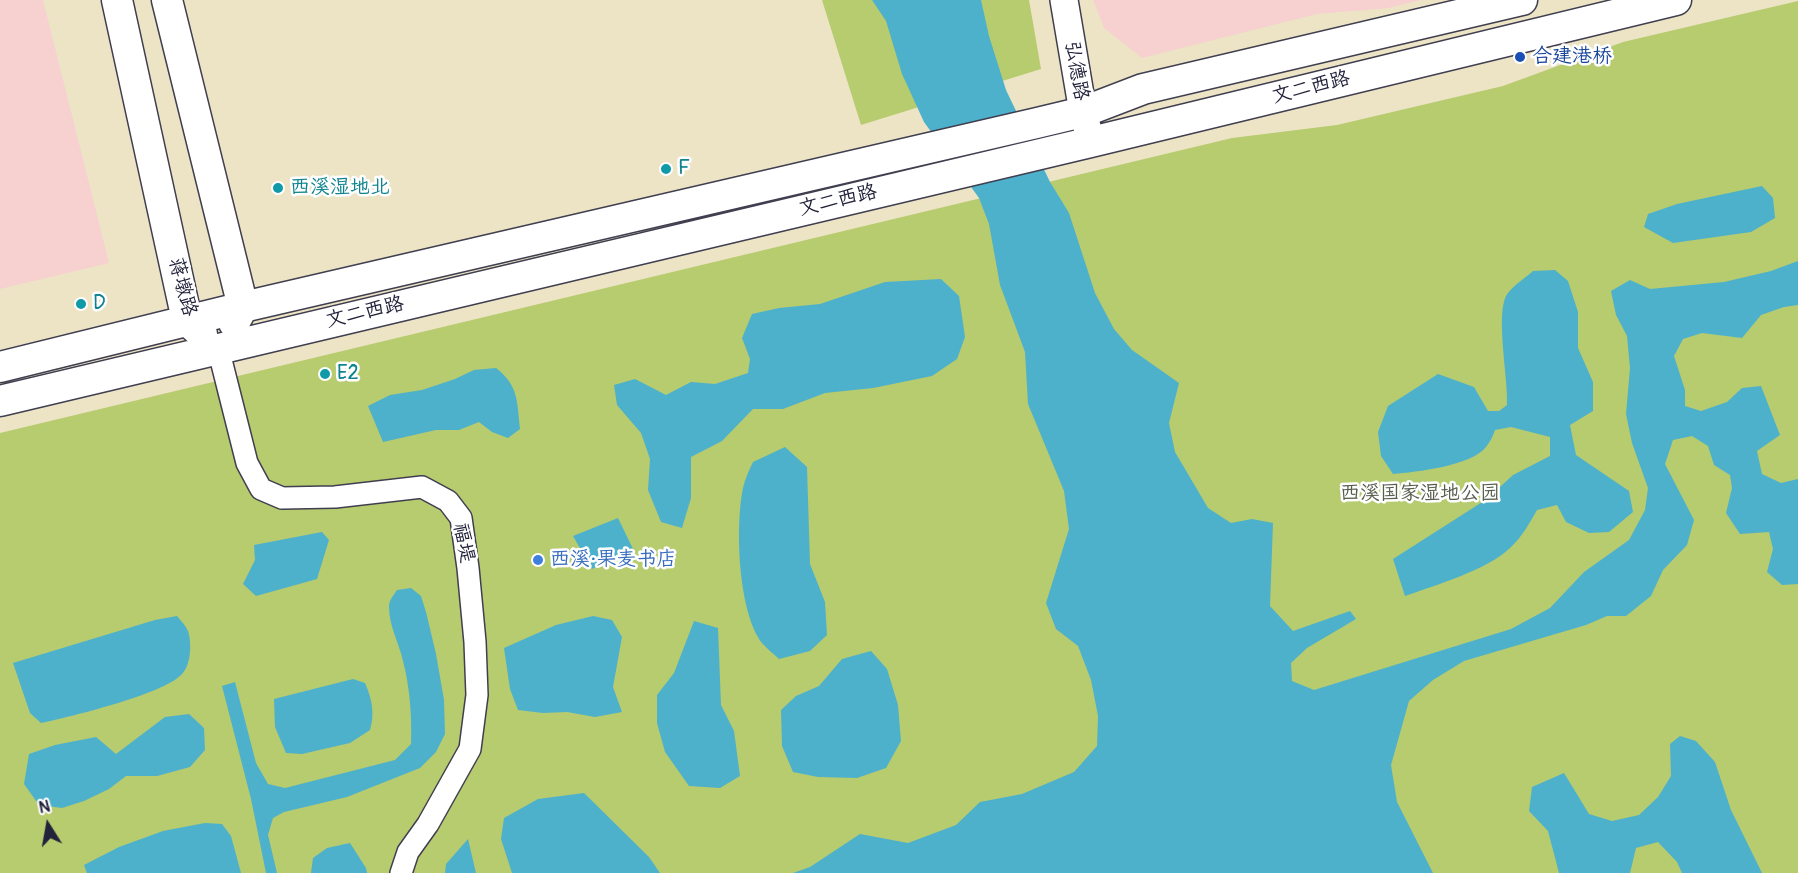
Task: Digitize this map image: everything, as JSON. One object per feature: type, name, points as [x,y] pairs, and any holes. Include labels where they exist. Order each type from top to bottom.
[{"type":"main road","name":"蒋墩路","points":[[117,0],[188,320],[218,348]]},
{"type":"main road","points":[[167,0],[243,307],[218,348]]},
{"type":"main road","name":"文二西路","points":[[0,401],[934,178],[1041,138],[1083,112],[1143,88],[1522,0]]},
{"type":"main road","name":"文二西路","points":[[0,367],[243,307],[916,151],[1041,138],[1091,142],[1676,0]]},
{"type":"street","name":"弘德路","points":[[1064,0],[1083,112],[1091,142]]},
{"type":"street","name":"福堤","points":[[218,348],[247,463],[261,489],[282,498],[335,497],[422,487],[448,501],[461,518],[475,642],[477,694],[470,749],[428,824],[408,852],[401,873]]},
{"type":"shaded area","points":[[0,0],[43,0],[109,263],[0,289]]},
{"type":"shaded area","points":[[1093,0],[1421,0],[1389,8],[1317,14],[1142,58],[1104,28]]},
{"type":"green space","points":[[822,0],[1029,0],[1041,69],[861,125]]},
{"type":"green space","name":"西溪国家湿地公园","points":[[1798,1],[1798,873],[0,873],[0,433],[1232,138],[1337,125],[1503,86],[1623,42]]},
{"type":"water","points":[[872,0],[981,0],[989,36],[1006,90],[1050,182],[1069,213],[1095,293],[1114,329],[1132,350],[1179,383],[1169,423],[1175,452],[1208,508],[1231,523],[1252,519],[1273,523],[1270,606],[1293,631],[1350,611],[1356,619],[1307,648],[1291,663],[1292,681],[1314,690],[1511,629],[1550,608],[1584,572],[1629,540],[1645,510],[1648,488],[1632,443],[1626,414],[1630,368],[1627,336],[1616,315],[1611,291],[1630,280],[1650,289],[1724,282],[1771,271],[1798,261],[1798,305],[1761,315],[1742,338],[1702,333],[1683,339],[1674,356],[1685,390],[1685,406],[1701,411],[1727,402],[1742,388],[1761,386],[1780,435],[1757,451],[1762,474],[1781,483],[1798,479],[1798,584],[1782,585],[1767,572],[1773,549],[1769,532],[1740,534],[1726,513],[1732,488],[1730,475],[1714,465],[1708,446],[1692,436],[1673,440],[1665,464],[1694,520],[1687,545],[1663,570],[1651,596],[1626,616],[1607,616],[1586,625],[1464,661],[1433,680],[1409,701],[1391,765],[1397,802],[1433,873],[793,873],[810,867],[860,834],[908,843],[956,825],[980,802],[1022,794],[1074,772],[1097,746],[1098,716],[1091,680],[1078,646],[1056,629],[1046,603],[1069,529],[1064,491],[1028,404],[1025,352],[1000,285],[989,224],[979,198],[924,122],[902,74],[886,21]]},
{"type":"water","points":[[1762,186],[1773,198],[1775,218],[1751,232],[1673,243],[1644,227],[1648,214],[1677,204]]},
{"type":"water","points":[[1555,270],[1568,281],[1578,312],[1578,348],[1593,382],[1593,411],[1570,425],[1576,455],[1629,491],[1633,512],[1609,532],[1589,533],[1566,522],[1557,505],[1537,510],[1518,539],[1500,556],[1460,576],[1405,596],[1393,559],[1487,499],[1513,475],[1550,456],[1550,437],[1511,427],[1495,430],[1486,447],[1479,454],[1468,459],[1442,467],[1393,474],[1381,456],[1378,432],[1388,406],[1438,374],[1474,387],[1488,411],[1499,411],[1507,405],[1502,329],[1504,302],[1510,290],[1533,271]]},
{"type":"water","points":[[941,279],[959,296],[965,337],[957,359],[932,376],[873,388],[825,393],[783,409],[753,409],[722,441],[691,457],[691,498],[682,528],[661,522],[648,490],[650,459],[641,433],[617,405],[614,385],[635,379],[666,395],[691,382],[715,384],[748,373],[750,359],[742,338],[752,314],[779,308],[820,304],[885,282]]},
{"type":"water","points":[[496,368],[509,381],[516,395],[520,429],[508,438],[492,432],[479,422],[459,430],[436,430],[383,442],[368,406],[390,395],[422,390],[474,370]]},
{"type":"water","points":[[785,447],[807,467],[810,564],[825,602],[827,635],[810,651],[779,659],[762,643],[748,611],[740,568],[739,524],[743,488],[753,462]]},
{"type":"water","points":[[618,518],[633,549],[592,569],[573,536]]},
{"type":"water","points":[[322,532],[329,540],[317,579],[256,596],[243,584],[255,560],[254,545]]},
{"type":"water","points":[[411,588],[421,596],[426,612],[444,700],[445,734],[436,752],[420,768],[347,797],[284,812],[273,818],[268,835],[277,873],[266,873],[251,799],[222,686],[235,682],[256,763],[268,784],[285,788],[395,760],[411,744],[411,723],[407,682],[389,614],[389,605],[397,590]]},
{"type":"water","points":[[177,616],[188,631],[190,654],[184,671],[171,682],[136,697],[73,716],[41,723],[30,713],[13,663],[155,620]]},
{"type":"water","points":[[593,616],[612,620],[622,637],[613,687],[622,712],[595,717],[567,712],[543,713],[518,710],[510,689],[504,648],[556,625]]},
{"type":"water","points":[[694,621],[718,628],[721,705],[734,731],[740,776],[720,788],[689,786],[665,752],[657,723],[657,695],[674,673]]},
{"type":"water","points":[[871,651],[887,669],[898,705],[901,741],[886,768],[857,778],[818,777],[793,772],[782,746],[781,710],[796,696],[819,686],[842,659]]},
{"type":"water","points":[[353,679],[365,683],[369,695],[372,706],[370,730],[350,743],[302,754],[286,753],[275,727],[274,699]]},
{"type":"water","points":[[189,714],[204,728],[205,750],[190,767],[157,776],[126,776],[109,789],[62,808],[39,805],[24,784],[29,754],[55,745],[96,737],[116,754],[165,717]]},
{"type":"water","points":[[1680,736],[1696,741],[1715,762],[1731,810],[1762,873],[1682,873],[1677,862],[1658,842],[1636,848],[1630,873],[1559,873],[1548,831],[1529,811],[1532,787],[1564,773],[1589,814],[1612,821],[1639,815],[1658,797],[1671,776],[1670,744]]},
{"type":"water","points":[[584,793],[649,857],[660,873],[512,873],[501,839],[504,818],[538,799]]},
{"type":"water","points":[[205,823],[222,824],[231,836],[241,873],[87,873],[84,865],[119,847],[163,831]]},
{"type":"water","points":[[468,839],[476,873],[445,873],[446,864]]},
{"type":"water","points":[[350,843],[367,873],[311,873],[313,858],[327,848]]},
{"type":"place","name":"合建港桥","points":[[1520,57]]},
{"type":"place","name":"F","points":[[666,169]]},
{"type":"place","name":"西溪湿地北","points":[[278,188]]},
{"type":"place","name":"D","points":[[81,304]]},
{"type":"place","name":"E2","points":[[325,374]]},
{"type":"place","name":"西溪·果麦书店","points":[[538,560]]}]
